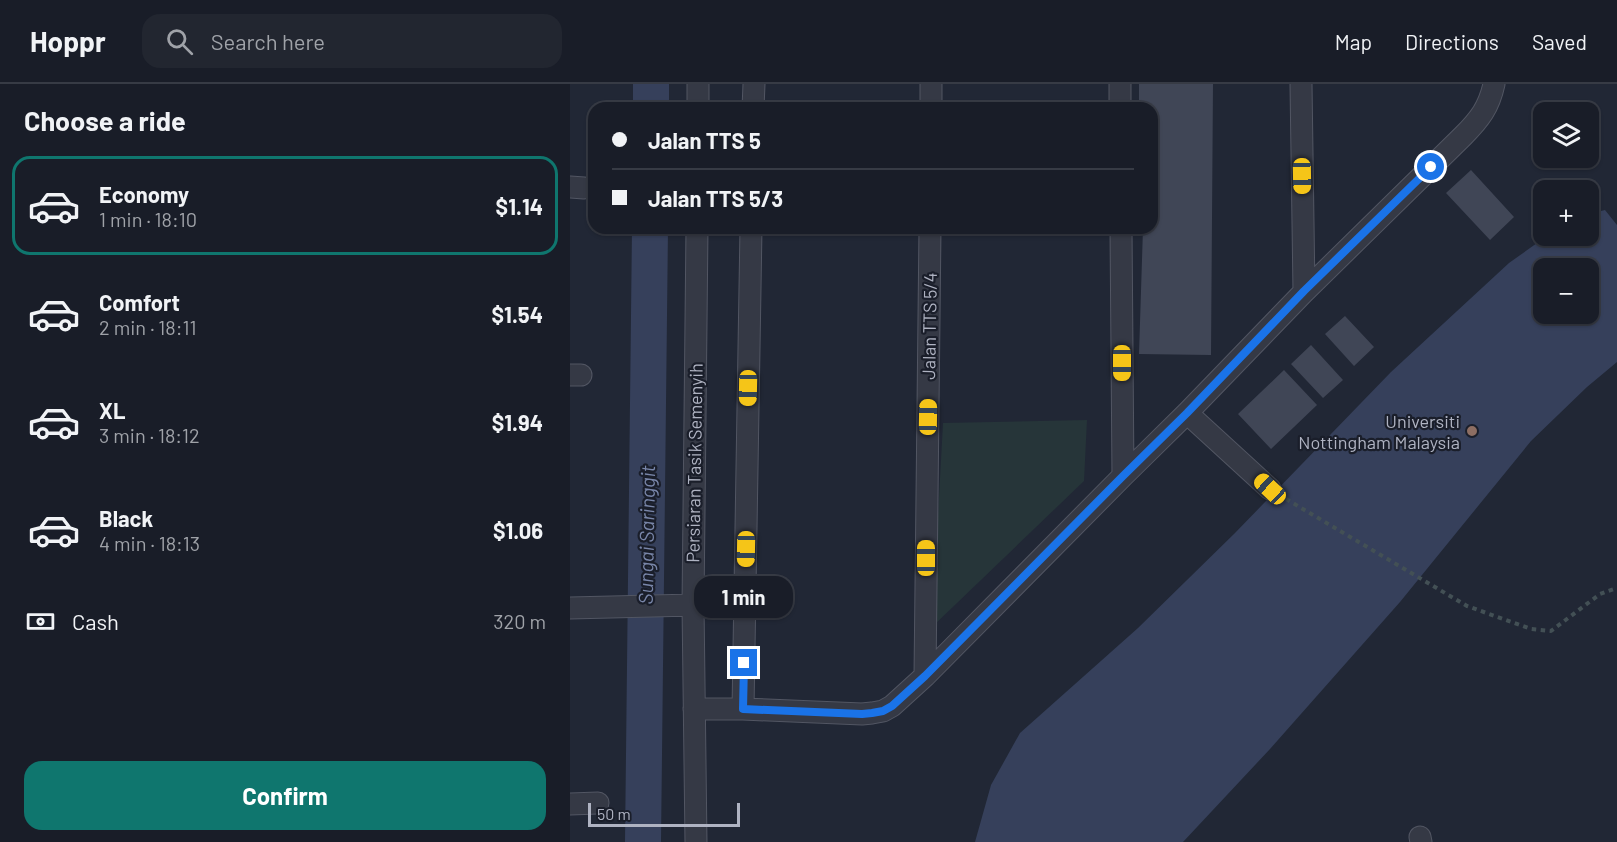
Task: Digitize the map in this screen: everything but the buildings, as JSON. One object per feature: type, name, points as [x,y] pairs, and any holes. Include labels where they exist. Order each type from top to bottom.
[{"type":"street","points":[[698,84],[698,102]]},
{"type":"street","points":[[753,102],[754,84]]},
{"type":"street","points":[[931,84],[931,102]]},
{"type":"street","points":[[1120,84],[1120,102]]},
{"type":"street","points":[[1301,84],[1304,291]]},
{"type":"street","points":[[694,709],[862,714],[883,711],[892,706],[925,676],[1187,413],[1304,291],[1477,122],[1491,99],[1494,84]]},
{"type":"street","name":"Persiaran Tasik Semenyih","points":[[696,842],[693,605],[697,234]]},
{"type":"street","points":[[743,709],[751,234]]},
{"type":"street","name":"Jalan TTS 5/4","points":[[925,676],[930,234]]},
{"type":"street","points":[[1121,234],[1123,476]]},
{"type":"street","points":[[1187,413],[1270,489]]},
{"type":"street","points":[[570,608],[693,605]]},
{"type":"street","points":[[570,804],[598,803]]},
{"type":"path","points":[[1270,489],[1467,606],[1531,629],[1551,631],[1600,594],[1617,588]]},
{"type":"shaded area","points":[[1087,420],[1084,481],[932,627],[943,423]]},
{"type":"water","points":[[1605,210],[1617,225],[1617,362],[1587,387],[1531,441],[1400,602],[1270,749],[1183,842],[975,842],[991,785],[1020,733],[1138,628],[1235,533],[1391,372],[1509,263],[1533,246],[1599,246],[1599,212]]},
{"type":"waterway","name":"Sungai Saringgit","points":[[651,84],[651,102]]},
{"type":"waterway","name":"Sungai Saringgit","points":[[643,842],[650,234]]},
{"type":"place","name":"Universiti Nottingham Malaysia","points":[[1472,431]]},
{"type":"route","points":[[744,663],[743,709],[862,714],[883,711],[892,706],[925,676],[1187,413],[1304,291],[1431,167]]}]
